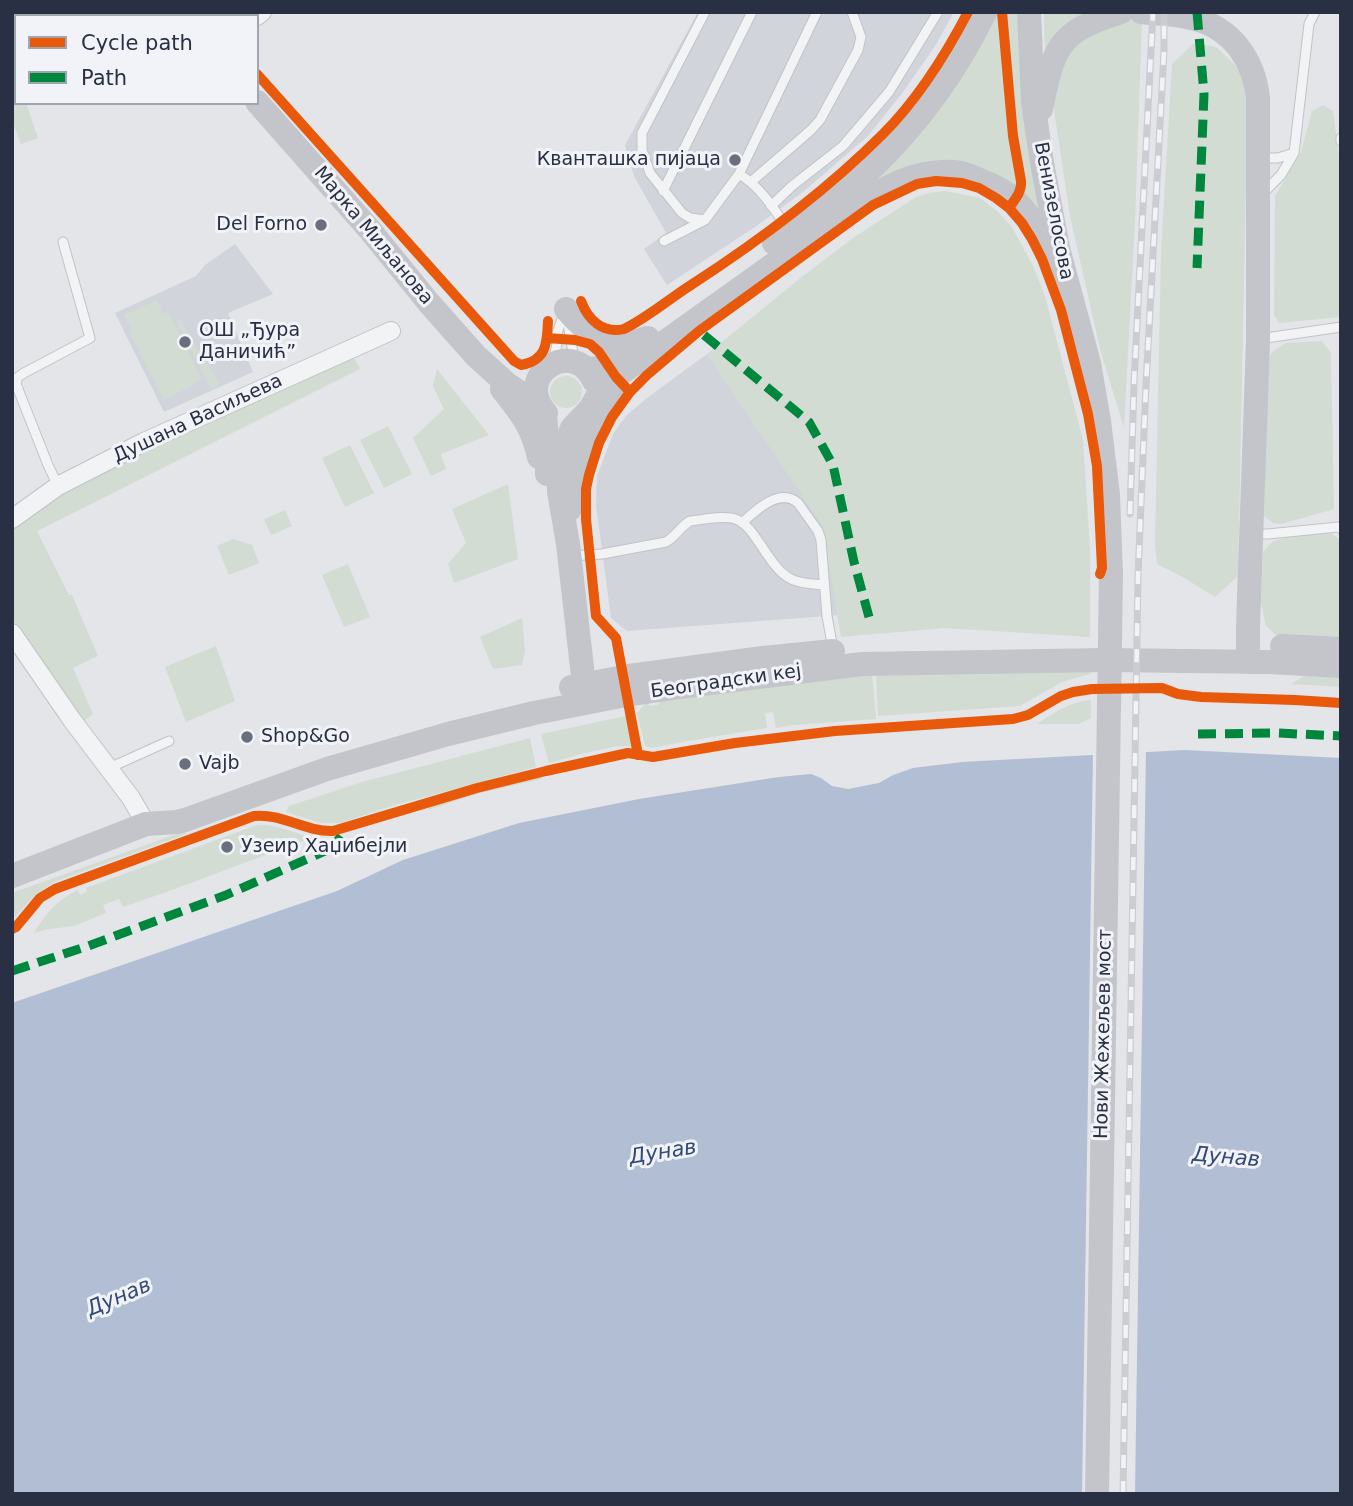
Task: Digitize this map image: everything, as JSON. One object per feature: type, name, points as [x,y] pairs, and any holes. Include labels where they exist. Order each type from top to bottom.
[{"type":"main road","points":[[485,365],[525,377],[561,361],[599,369],[648,338],[869,170],[911,128],[938,94],[968,48],[985,12]]},
{"type":"main road","name":"Венизелосова","points":[[1028,12],[1031,80],[1037,131],[1058,248],[1088,363],[1099,421],[1108,495],[1111,574]]},
{"type":"main road","points":[[1037,131],[1048,78],[1058,50],[1078,29],[1121,12]]},
{"type":"main road","points":[[1141,12],[1197,19],[1221,30],[1241,48],[1254,72],[1257,85],[1258,340],[1249,654]]},
{"type":"main road","name":"Марка Миљанова","points":[[259,104],[485,365],[542,409]]},
{"type":"main road","points":[[577,692],[568,550],[559,492],[559,469],[572,428],[610,381],[847,212],[877,192],[918,175],[963,173],[990,184],[1015,200],[1035,226],[1070,293]]},
{"type":"main road","points":[[566,310],[585,329],[599,337],[624,343],[648,338]]},
{"type":"main road","points":[[568,550],[569,516],[576,477],[602,415],[624,386],[679,332]]},
{"type":"main road","points":[[485,365],[522,413],[536,443],[547,491],[577,692]]},
{"type":"main road","points":[[542,409],[553,418],[563,421],[573,420],[589,408],[595,382],[582,366]]},
{"type":"main road","points":[[546,369],[536,384],[536,395],[542,409],[547,439],[547,491]]},
{"type":"main road","name":"Нови Жежељев мост","points":[[1097,1494],[1111,574]]},
{"type":"main road","name":"Београдски кеј","points":[[12,876],[146,824],[185,820],[369,756],[526,715],[577,692],[676,670],[833,651],[956,647],[1249,654],[1341,666]]},
{"type":"main road","name":"Београдски кеј","points":[[577,692],[680,687],[862,664],[1104,660],[1341,649]]},
{"type":"street","name":"Душана Васиљева","points":[[12,519],[58,486],[144,442],[391,331]]},
{"type":"street","points":[[12,633],[72,720],[131,798],[146,824]]},
{"type":"lane","points":[[705,12],[642,133],[642,150],[650,173],[663,191],[682,213],[690,218],[705,220]]},
{"type":"lane","points":[[663,191],[752,12]]},
{"type":"lane","points":[[664,241],[705,220],[739,174],[817,12]]},
{"type":"lane","points":[[752,181],[821,120],[858,50],[860,37],[852,12]]},
{"type":"lane","points":[[771,206],[843,146],[889,92],[938,12]]},
{"type":"lane","points":[[1258,197],[1281,175],[1294,153],[1309,24],[1315,12]]},
{"type":"lane","points":[[1258,158],[1278,158],[1294,153]]},
{"type":"lane","points":[[739,174],[752,181],[790,232]]},
{"type":"lane","points":[[58,486],[16,384],[23,373],[90,338],[63,242]]},
{"type":"lane","points":[[566,310],[573,353],[582,366]]},
{"type":"lane","points":[[546,369],[557,344],[557,333],[566,310]]},
{"type":"lane","points":[[1258,340],[1341,327]]},
{"type":"lane","points":[[742,523],[766,503],[787,497],[794,499],[818,531],[833,651]]},
{"type":"lane","points":[[568,550],[602,554],[666,541],[690,521],[732,518],[742,523],[773,564],[792,580],[824,585]]},
{"type":"lane","points":[[1251,534],[1338,527],[1341,529]]},
{"type":"lane","points":[[108,768],[169,741]]},
{"type":"shaded area","name":"Кванташка пијаца","points":[[698,12],[954,12],[935,46],[868,136],[803,192],[667,285],[644,249],[666,233],[634,176],[625,145]]},
{"type":"shaded area","points":[[991,12],[1019,12],[1045,221],[978,167],[846,199]]},
{"type":"shaded area","points":[[1044,12],[1089,12],[1045,58]]},
{"type":"shaded area","points":[[1123,17],[1142,18],[1124,428],[1100,349],[1070,216],[1052,97],[1073,38]]},
{"type":"shaded area","points":[[1194,43],[1216,47],[1235,65],[1248,86],[1238,576],[1215,597],[1157,564],[1155,544],[1161,252],[1172,64]]},
{"type":"shaded area","points":[[12,98],[14,105],[27,105],[38,138],[21,144],[12,120]]},
{"type":"shaded area","points":[[1323,105],[1333,111],[1341,171],[1341,317],[1279,323],[1274,315],[1275,196],[1301,152],[1312,111]]},
{"type":"shaded area","points":[[945,191],[980,198],[997,211],[1012,227],[1033,266],[1045,296],[1083,440],[1090,550],[1090,637],[945,628],[841,637],[822,525],[707,354],[853,238],[916,197]]},
{"type":"shaded area","name":"ОШ „Ђура Даничић”","points":[[235,244],[273,294],[228,313],[253,372],[164,412],[115,313],[196,276],[205,265]]},
{"type":"shaded area","points":[[157,300],[163,314],[168,311],[202,380],[164,400],[129,331],[131,329],[124,315]]},
{"type":"shaded area","points":[[180,320],[220,384],[211,389],[177,321]]},
{"type":"shaded area","points":[[1322,341],[1331,353],[1334,509],[1281,524],[1273,523],[1264,516],[1267,363],[1272,352],[1286,343]]},
{"type":"shaded area","points":[[351,352],[360,369],[37,531],[69,595],[72,595],[98,656],[73,668],[93,714],[82,723],[12,618],[12,525],[61,489]]},
{"type":"shaded area","points":[[707,354],[820,507],[841,615],[627,631],[611,618],[596,505],[597,476],[613,434],[626,416]]},
{"type":"shaded area","points":[[437,369],[489,435],[441,454],[446,469],[431,476],[413,438],[444,409],[433,386]]},
{"type":"shaded area","points":[[566,376],[578,380],[582,392],[578,404],[566,408],[554,404],[550,392],[554,380]]},
{"type":"shaded area","points":[[388,426],[412,474],[384,488],[360,440]]},
{"type":"shaded area","points":[[350,445],[374,493],[345,507],[322,458]]},
{"type":"shaded area","points":[[508,484],[518,559],[454,583],[448,564],[466,543],[452,509]]},
{"type":"shaded area","points":[[285,510],[292,526],[271,535],[264,519]]},
{"type":"shaded area","points":[[1330,533],[1341,540],[1341,637],[1276,635],[1266,626],[1261,603],[1263,552],[1272,542],[1287,537]]},
{"type":"shaded area","points":[[233,539],[252,545],[259,563],[229,575],[217,546]]},
{"type":"shaded area","points":[[348,564],[370,617],[344,627],[322,575]]},
{"type":"shaded area","points":[[522,618],[525,651],[522,665],[493,669],[480,637]]},
{"type":"shaded area","points":[[216,646],[235,701],[186,722],[165,667]]},
{"type":"shaded area","points":[[1089,664],[1090,674],[1062,682],[1020,706],[878,716],[876,671]]},
{"type":"shaded area","points":[[872,674],[876,719],[776,728],[773,712],[765,713],[767,728],[651,748],[645,746],[637,713],[645,704],[657,705],[667,697]]},
{"type":"shaded area","points":[[1341,674],[1341,687],[1291,684],[1306,675]]},
{"type":"shaded area","points":[[1091,700],[1091,718],[1078,724],[1037,724],[1069,705]]},
{"type":"shaded area","points":[[626,716],[633,747],[604,749],[549,763],[541,734]]},
{"type":"shaded area","points":[[530,738],[536,767],[395,805],[340,823],[321,823],[286,812],[289,806],[362,782]]},
{"type":"shaded area","points":[[540,775],[541,779],[480,793],[428,810],[427,807],[478,790]]},
{"type":"shaded area","points":[[257,825],[278,827],[311,838],[123,907],[119,899],[103,905],[106,913],[74,926],[34,933],[53,908],[78,890],[80,895],[87,892],[86,888]]},
{"type":"shaded area","points":[[185,831],[186,834],[54,882],[36,894],[12,920],[12,893]]},
{"type":"water","name":"Дунав","points":[[1185,750],[1341,758],[1341,1494],[12,1494],[12,1003],[337,891],[403,860],[519,823],[639,799],[779,777],[811,774],[832,786],[848,789],[879,783],[913,768],[962,762]]},
{"type":"pier","points":[[1146,748],[1135,1494],[1082,1494],[1093,750]]},
{"type":"railway","points":[[1130,514],[1153,12]]},
{"type":"railway","points":[[1123,1494],[1138,576],[1164,12]]},
{"type":"marked path","points":[[1197,12],[1204,94],[1197,268]]},
{"type":"marked path","points":[[704,335],[809,422],[833,465],[869,617]]},
{"type":"marked path","points":[[1198,734],[1278,733],[1341,736]]},
{"type":"marked path","points":[[12,971],[226,895],[332,848],[341,836]]},
{"type":"cycle path","points":[[581,301],[597,324],[609,329],[624,329],[742,251],[815,196],[883,134],[930,76],[968,12]]},
{"type":"cycle path","points":[[1002,12],[1013,136],[1021,181],[1019,192],[1009,208]]},
{"type":"cycle path","points":[[259,76],[514,361],[521,365],[530,363],[541,355],[546,343],[548,321]]},
{"type":"cycle path","points":[[638,755],[616,638],[596,616],[586,519],[586,489],[599,443],[612,417],[630,392],[699,331],[873,205],[917,184],[936,181],[962,183],[979,188],[996,198],[1022,223],[1042,259],[1061,310],[1088,414],[1097,466],[1102,568],[1100,574]]},
{"type":"cycle path","points":[[547,338],[590,344],[630,392]]},
{"type":"cycle path","points":[[12,929],[40,898],[55,889],[254,816],[274,817],[313,829],[333,831],[477,788],[628,753],[653,757],[735,743],[835,731],[1013,719],[1028,715],[1061,696],[1092,689],[1162,688],[1178,694],[1201,697],[1341,703]]},
{"type":"place","name":"Кванташка пијаца","points":[[735,160]]},
{"type":"place","name":"Del Forno","points":[[321,225]]},
{"type":"place","name":"ОШ „Ђура Даничић”","points":[[185,342]]},
{"type":"place","name":"Shop&Go","points":[[247,737]]},
{"type":"place","name":"Vajb","points":[[185,764]]},
{"type":"place","name":"Узеир Хаџибејли","points":[[227,847]]}]
